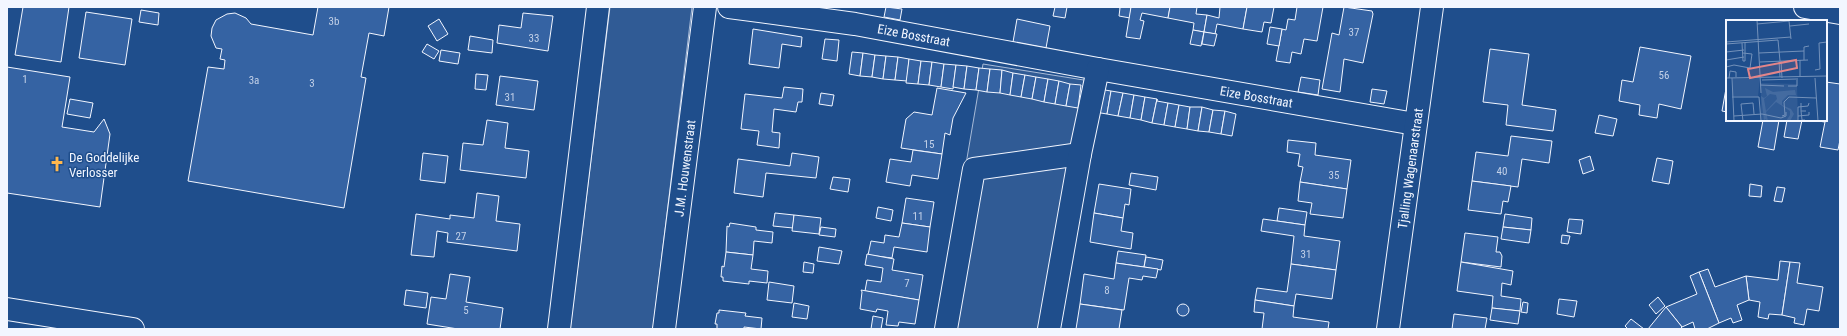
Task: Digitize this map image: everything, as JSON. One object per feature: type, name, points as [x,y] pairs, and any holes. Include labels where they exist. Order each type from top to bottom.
[{"type":"street","points":[[559,329],[598,7]]},
{"type":"street","name":"J.M. Houwenstraat","points":[[664,329],[705,7]]},
{"type":"street","name":"Eize Bosstraat","points":[[729,7],[855,24],[1098,69],[1415,124]]},
{"type":"street","name":"Tjalling Wagenaarstraat","points":[[1388,329],[1432,7]]},
{"type":"street","points":[[1804,7],[1840,13]]},
{"type":"street","points":[[1049,329],[1080,154],[1098,69]]},
{"type":"street","points":[[946,329],[974,168],[1080,154]]},
{"type":"street","points":[[7,309],[79,325],[133,329]]},
{"type":"shaded area","points":[[610,7],[692,7],[653,329],[570,329]]},
{"type":"shaded area","points":[[983,64],[1090,81],[1044,329],[938,329]]},
{"type":"building","points":[[23,7],[69,7],[61,62],[15,55]]},
{"type":"building","points":[[318,7],[389,7],[384,36],[369,33],[361,77],[366,78],[344,208],[188,181],[208,67],[224,69],[225,60],[220,59],[222,49],[216,48],[211,36],[212,28],[216,20],[227,14],[235,13],[246,18],[251,24],[313,35]]},
{"type":"building","points":[[886,7],[902,9],[900,20],[884,17]]},
{"type":"building","points":[[1055,7],[1067,7],[1065,18],[1053,16]]},
{"type":"building","points":[[1117,7],[1131,7],[1130,18],[1119,16],[1120,8]]},
{"type":"building","points":[[1131,7],[1170,7],[1168,18],[1142,13],[1140,20],[1144,21],[1140,39],[1126,37]]},
{"type":"building","points":[[1170,7],[1197,7],[1196,14],[1207,15],[1204,32],[1193,30],[1194,23],[1168,18]]},
{"type":"building","points":[[1220,7],[1247,7],[1243,29],[1217,24],[1215,34],[1204,32],[1207,15],[1219,18]]},
{"type":"building","points":[[1247,7],[1274,7],[1271,23],[1264,22],[1262,32],[1243,29]]},
{"type":"building","points":[[1297,7],[1323,7],[1317,41],[1304,39],[1301,54],[1292,52],[1290,63],[1276,61],[1282,29],[1286,30],[1288,19],[1295,20]]},
{"type":"building","points":[[1344,7],[1372,11],[1373,14],[1363,63],[1344,59],[1340,92],[1322,89],[1332,33],[1339,35]]},
{"type":"building","points":[[141,10],[159,13],[158,25],[139,22]]},
{"type":"building","points":[[86,12],[132,19],[125,65],[79,58]]},
{"type":"building","points":[[523,13],[553,16],[548,51],[497,43],[499,25],[521,28]]},
{"type":"building","points":[[439,19],[448,34],[437,41],[428,26]]},
{"type":"building","points":[[1017,19],[1050,26],[1046,48],[1013,42]]},
{"type":"building","points":[[1270,27],[1282,29],[1279,46],[1267,44]]},
{"type":"building","points":[[753,29],[802,37],[801,47],[782,44],[779,68],[749,64]]},
{"type":"building","points":[[1193,30],[1204,32],[1201,46],[1190,44]]},
{"type":"building","points":[[1204,32],[1217,34],[1214,46],[1202,44]]},
{"type":"building","points":[[470,36],[493,40],[492,53],[468,50]]},
{"type":"building","points":[[825,39],[839,40],[837,61],[822,59]]},
{"type":"building","points":[[427,44],[439,51],[434,59],[422,52]]},
{"type":"building","points":[[1640,47],[1691,56],[1681,109],[1659,104],[1657,118],[1639,115],[1640,105],[1619,101],[1622,80],[1633,82]]},
{"type":"building","points":[[1490,49],[1529,54],[1522,105],[1556,110],[1553,131],[1506,125],[1508,105],[1483,102]]},
{"type":"building","points":[[441,50],[460,53],[458,64],[439,61]]},
{"type":"building","points":[[852,52],[863,53],[860,76],[849,74]]},
{"type":"building","points":[[863,53],[875,55],[872,77],[860,76]]},
{"type":"building","points":[[875,55],[886,56],[883,79],[872,77]]},
{"type":"building","points":[[886,56],[898,57],[895,80],[883,79]]},
{"type":"building","points":[[898,57],[909,59],[907,81],[895,80]]},
{"type":"building","points":[[909,59],[921,61],[918,84],[906,83]]},
{"type":"building","points":[[921,61],[932,62],[929,85],[918,84]]},
{"type":"building","points":[[932,62],[944,64],[941,87],[929,85]]},
{"type":"building","points":[[944,64],[956,65],[953,89],[941,87]]},
{"type":"building","points":[[956,65],[967,66],[964,89],[953,87]]},
{"type":"building","points":[[967,66],[979,68],[976,90],[964,89]]},
{"type":"building","name":"De Goddelijke Verlosser","points":[[7,67],[70,77],[62,127],[94,132],[104,119],[110,134],[100,207],[7,193]]},
{"type":"building","points":[[979,68],[990,69],[987,92],[976,90]]},
{"type":"building","points":[[990,69],[1002,70],[1000,93],[987,92]]},
{"type":"building","points":[[1002,70],[1013,73],[1010,95],[1000,93]]},
{"type":"building","points":[[1013,73],[1025,75],[1021,97],[1010,95]]},
{"type":"building","points":[[476,74],[488,75],[486,90],[475,89]]},
{"type":"building","points":[[1025,75],[1036,77],[1032,99],[1021,97]]},
{"type":"building","points":[[500,76],[538,81],[534,110],[496,105]]},
{"type":"building","points":[[1036,77],[1048,79],[1044,102],[1032,99]]},
{"type":"building","points":[[1301,77],[1320,80],[1318,95],[1298,92]]},
{"type":"building","points":[[1048,79],[1059,81],[1055,104],[1044,102]]},
{"type":"building","points":[[1059,81],[1070,84],[1066,106],[1055,104]]},
{"type":"building","points":[[1827,82],[1840,84],[1840,140],[1838,150],[1820,147],[1825,122],[1818,121],[1827,121]]},
{"type":"building","points":[[1070,84],[1081,85],[1078,108],[1066,106]]},
{"type":"building","points":[[784,87],[803,89],[802,102],[798,102],[796,112],[774,109],[772,132],[780,133],[779,148],[757,145],[759,131],[741,129],[745,94],[782,98]]},
{"type":"building","points":[[937,88],[966,93],[953,118],[950,135],[945,133],[942,154],[901,148],[906,119],[914,112],[932,115]]},
{"type":"building","points":[[1099,89],[1111,91],[1107,114],[1095,112]]},
{"type":"building","points":[[1372,89],[1387,91],[1384,104],[1370,102]]},
{"type":"building","points":[[1726,89],[1726,112],[1722,111]]},
{"type":"building","points":[[1111,91],[1123,93],[1118,116],[1107,114]]},
{"type":"building","points":[[821,93],[834,95],[832,106],[819,104]]},
{"type":"building","points":[[1123,93],[1134,95],[1130,118],[1118,116]]},
{"type":"building","points":[[1134,95],[1145,97],[1141,120],[1130,118]]},
{"type":"building","points":[[1145,97],[1157,99],[1152,123],[1141,120]]},
{"type":"building","points":[[70,99],[93,103],[90,118],[67,114]]},
{"type":"building","points":[[1157,99],[1157,101],[1168,103],[1164,125],[1152,123]]},
{"type":"building","points":[[1168,103],[1179,105],[1175,127],[1164,125]]},
{"type":"building","points":[[1179,105],[1190,107],[1187,129],[1175,127]]},
{"type":"building","points":[[1190,107],[1202,107],[1198,131],[1187,129]]},
{"type":"building","points":[[1202,107],[1213,110],[1209,132],[1198,131]]},
{"type":"building","points":[[1213,110],[1225,111],[1221,134],[1209,132]]},
{"type":"building","points":[[1225,111],[1236,114],[1232,136],[1221,134]]},
{"type":"building","points":[[1599,115],[1617,119],[1613,136],[1595,133]]},
{"type":"building","points":[[487,120],[508,123],[505,148],[529,151],[526,178],[460,170],[463,143],[483,145]]},
{"type":"building","points":[[1763,121],[1779,121],[1774,150],[1758,147]]},
{"type":"building","points":[[1787,121],[1802,121],[1798,139],[1784,137]]},
{"type":"building","points":[[1511,136],[1552,141],[1549,163],[1522,159],[1518,187],[1472,181],[1476,152],[1508,156]]},
{"type":"building","points":[[1288,140],[1316,143],[1315,155],[1351,160],[1347,189],[1300,182],[1303,167],[1298,166],[1300,154],[1287,152]]},
{"type":"building","points":[[913,150],[942,154],[938,179],[912,175],[910,186],[886,182],[890,159],[911,162]]},
{"type":"building","points":[[423,153],[448,156],[445,183],[420,180]]},
{"type":"building","points":[[792,153],[819,157],[816,178],[766,173],[763,197],[734,193],[738,159],[790,166]]},
{"type":"building","points":[[1590,156],[1594,170],[1583,174],[1579,160]]},
{"type":"building","points":[[1657,158],[1673,161],[1669,184],[1652,181]]},
{"type":"building","points":[[1131,173],[1158,177],[1156,190],[1129,185]]},
{"type":"building","points":[[833,177],[850,179],[848,192],[830,189]]},
{"type":"building","points":[[1472,181],[1511,186],[1508,202],[1503,201],[1501,214],[1468,210]]},
{"type":"building","points":[[1300,182],[1347,189],[1343,218],[1310,214],[1312,203],[1298,201]]},
{"type":"building","points":[[1099,184],[1131,189],[1129,205],[1125,204],[1123,218],[1094,213]]},
{"type":"building","points":[[1750,184],[1762,186],[1761,197],[1749,196]]},
{"type":"building","points":[[1777,187],[1785,188],[1782,202],[1774,201]]},
{"type":"building","points":[[477,193],[499,196],[496,221],[520,224],[517,251],[447,242],[448,233],[437,231],[434,257],[411,255],[416,214],[450,219],[450,215],[474,218]]},
{"type":"building","points":[[906,198],[934,202],[930,227],[902,223]]},
{"type":"building","points":[[878,207],[893,210],[891,221],[876,218]]},
{"type":"building","points":[[1279,208],[1307,212],[1305,225],[1277,221]]},
{"type":"building","points":[[775,213],[794,215],[793,228],[773,226]]},
{"type":"building","points":[[1094,213],[1123,218],[1121,231],[1133,233],[1131,249],[1090,242]]},
{"type":"building","points":[[1505,214],[1532,218],[1531,230],[1503,227]]},
{"type":"building","points":[[794,215],[821,218],[819,234],[792,231]]},
{"type":"building","points":[[1263,219],[1305,225],[1304,236],[1340,241],[1336,270],[1291,264],[1294,236],[1261,231]]},
{"type":"building","points":[[1569,219],[1583,220],[1581,234],[1567,232]]},
{"type":"building","points":[[730,223],[756,227],[756,230],[773,232],[772,243],[754,241],[753,255],[726,252],[727,226],[729,227]]},
{"type":"building","points":[[902,223],[930,227],[927,252],[894,247],[892,258],[868,255],[871,241],[884,243],[885,235],[899,237]]},
{"type":"building","points":[[821,227],[836,229],[835,237],[819,235]]},
{"type":"building","points":[[1503,227],[1531,230],[1529,243],[1501,239]]},
{"type":"building","points":[[1465,233],[1498,237],[1496,252],[1500,252],[1502,256],[1501,267],[1461,262]]},
{"type":"building","points":[[1562,235],[1570,236],[1568,244],[1561,243]]},
{"type":"building","points":[[819,247],[842,251],[839,264],[817,261]]},
{"type":"building","points":[[1118,251],[1146,255],[1144,267],[1116,263]]},
{"type":"building","points":[[726,252],[753,255],[751,269],[768,271],[767,283],[749,281],[749,284],[723,281],[723,277],[721,277],[722,266],[724,267]]},
{"type":"building","points":[[867,254],[894,259],[892,270],[923,275],[919,300],[865,291],[867,280],[881,282],[883,268],[865,265]]},
{"type":"building","points":[[1146,257],[1163,260],[1161,270],[1144,267]]},
{"type":"building","points":[[1780,261],[1790,262],[1782,315],[1769,314],[1768,319],[1758,317],[1760,302],[1749,300],[1746,276],[1778,280]]},
{"type":"building","points":[[804,262],[814,264],[813,273],[803,272]]},
{"type":"building","points":[[1461,262],[1513,271],[1511,285],[1502,283],[1501,296],[1521,299],[1520,311],[1492,308],[1493,296],[1457,291]]},
{"type":"building","points":[[1790,262],[1800,263],[1797,283],[1823,287],[1819,311],[1807,309],[1804,325],[1794,323],[1795,318],[1782,315]]},
{"type":"building","points":[[1116,263],[1158,269],[1156,278],[1143,276],[1142,280],[1129,278],[1124,310],[1080,304],[1084,274],[1114,279]]},
{"type":"building","points":[[1291,264],[1336,270],[1332,299],[1296,294],[1294,306],[1255,300],[1257,288],[1287,292]]},
{"type":"building","points":[[1708,269],[1715,287],[1746,276],[1749,300],[1737,305],[1742,320],[1733,323],[1731,318],[1719,323],[1699,272]]},
{"type":"building","points":[[1699,272],[1719,323],[1707,329],[1695,329],[1693,322],[1682,327],[1666,307],[1697,294],[1690,276]]},
{"type":"building","points":[[450,274],[470,277],[466,302],[503,308],[500,329],[458,329],[427,324],[431,297],[446,299]]},
{"type":"building","points":[[769,282],[794,286],[792,303],[767,300]]},
{"type":"building","points":[[406,290],[428,293],[426,308],[404,305]]},
{"type":"building","points":[[861,290],[919,300],[915,324],[899,322],[898,326],[886,325],[888,311],[877,309],[876,312],[860,309]]},
{"type":"building","points":[[1658,297],[1665,306],[1656,314],[1649,305]]},
{"type":"building","points":[[1559,299],[1577,301],[1574,317],[1557,314]]},
{"type":"building","points":[[1255,300],[1294,306],[1293,317],[1329,322],[1328,329],[1262,329],[1264,313],[1254,312]]},
{"type":"building","points":[[1523,302],[1528,303],[1527,313],[1521,312]]},
{"type":"building","points":[[794,303],[809,306],[807,319],[792,317]]},
{"type":"building","points":[[1080,304],[1122,310],[1119,329],[1076,329]]},
{"type":"building","points":[[1183,304],[1187,306],[1189,310],[1187,314],[1183,316],[1179,314],[1177,310],[1179,306]]},
{"type":"building","points":[[1666,307],[1682,327],[1680,329],[1648,329]]},
{"type":"building","points":[[1492,308],[1520,311],[1518,324],[1490,320]]},
{"type":"building","points":[[719,310],[746,313],[745,316],[762,318],[761,329],[744,327],[744,329],[717,329],[717,324],[715,324]]},
{"type":"building","points":[[1454,314],[1487,318],[1485,329],[1452,329]]},
{"type":"building","points":[[873,316],[883,318],[881,329],[871,329]]},
{"type":"building","points":[[1631,319],[1644,329],[1628,329],[1625,326]]},
{"type":"place","name":"De Goddelijke Verlosser","points":[[57,164]]}]
